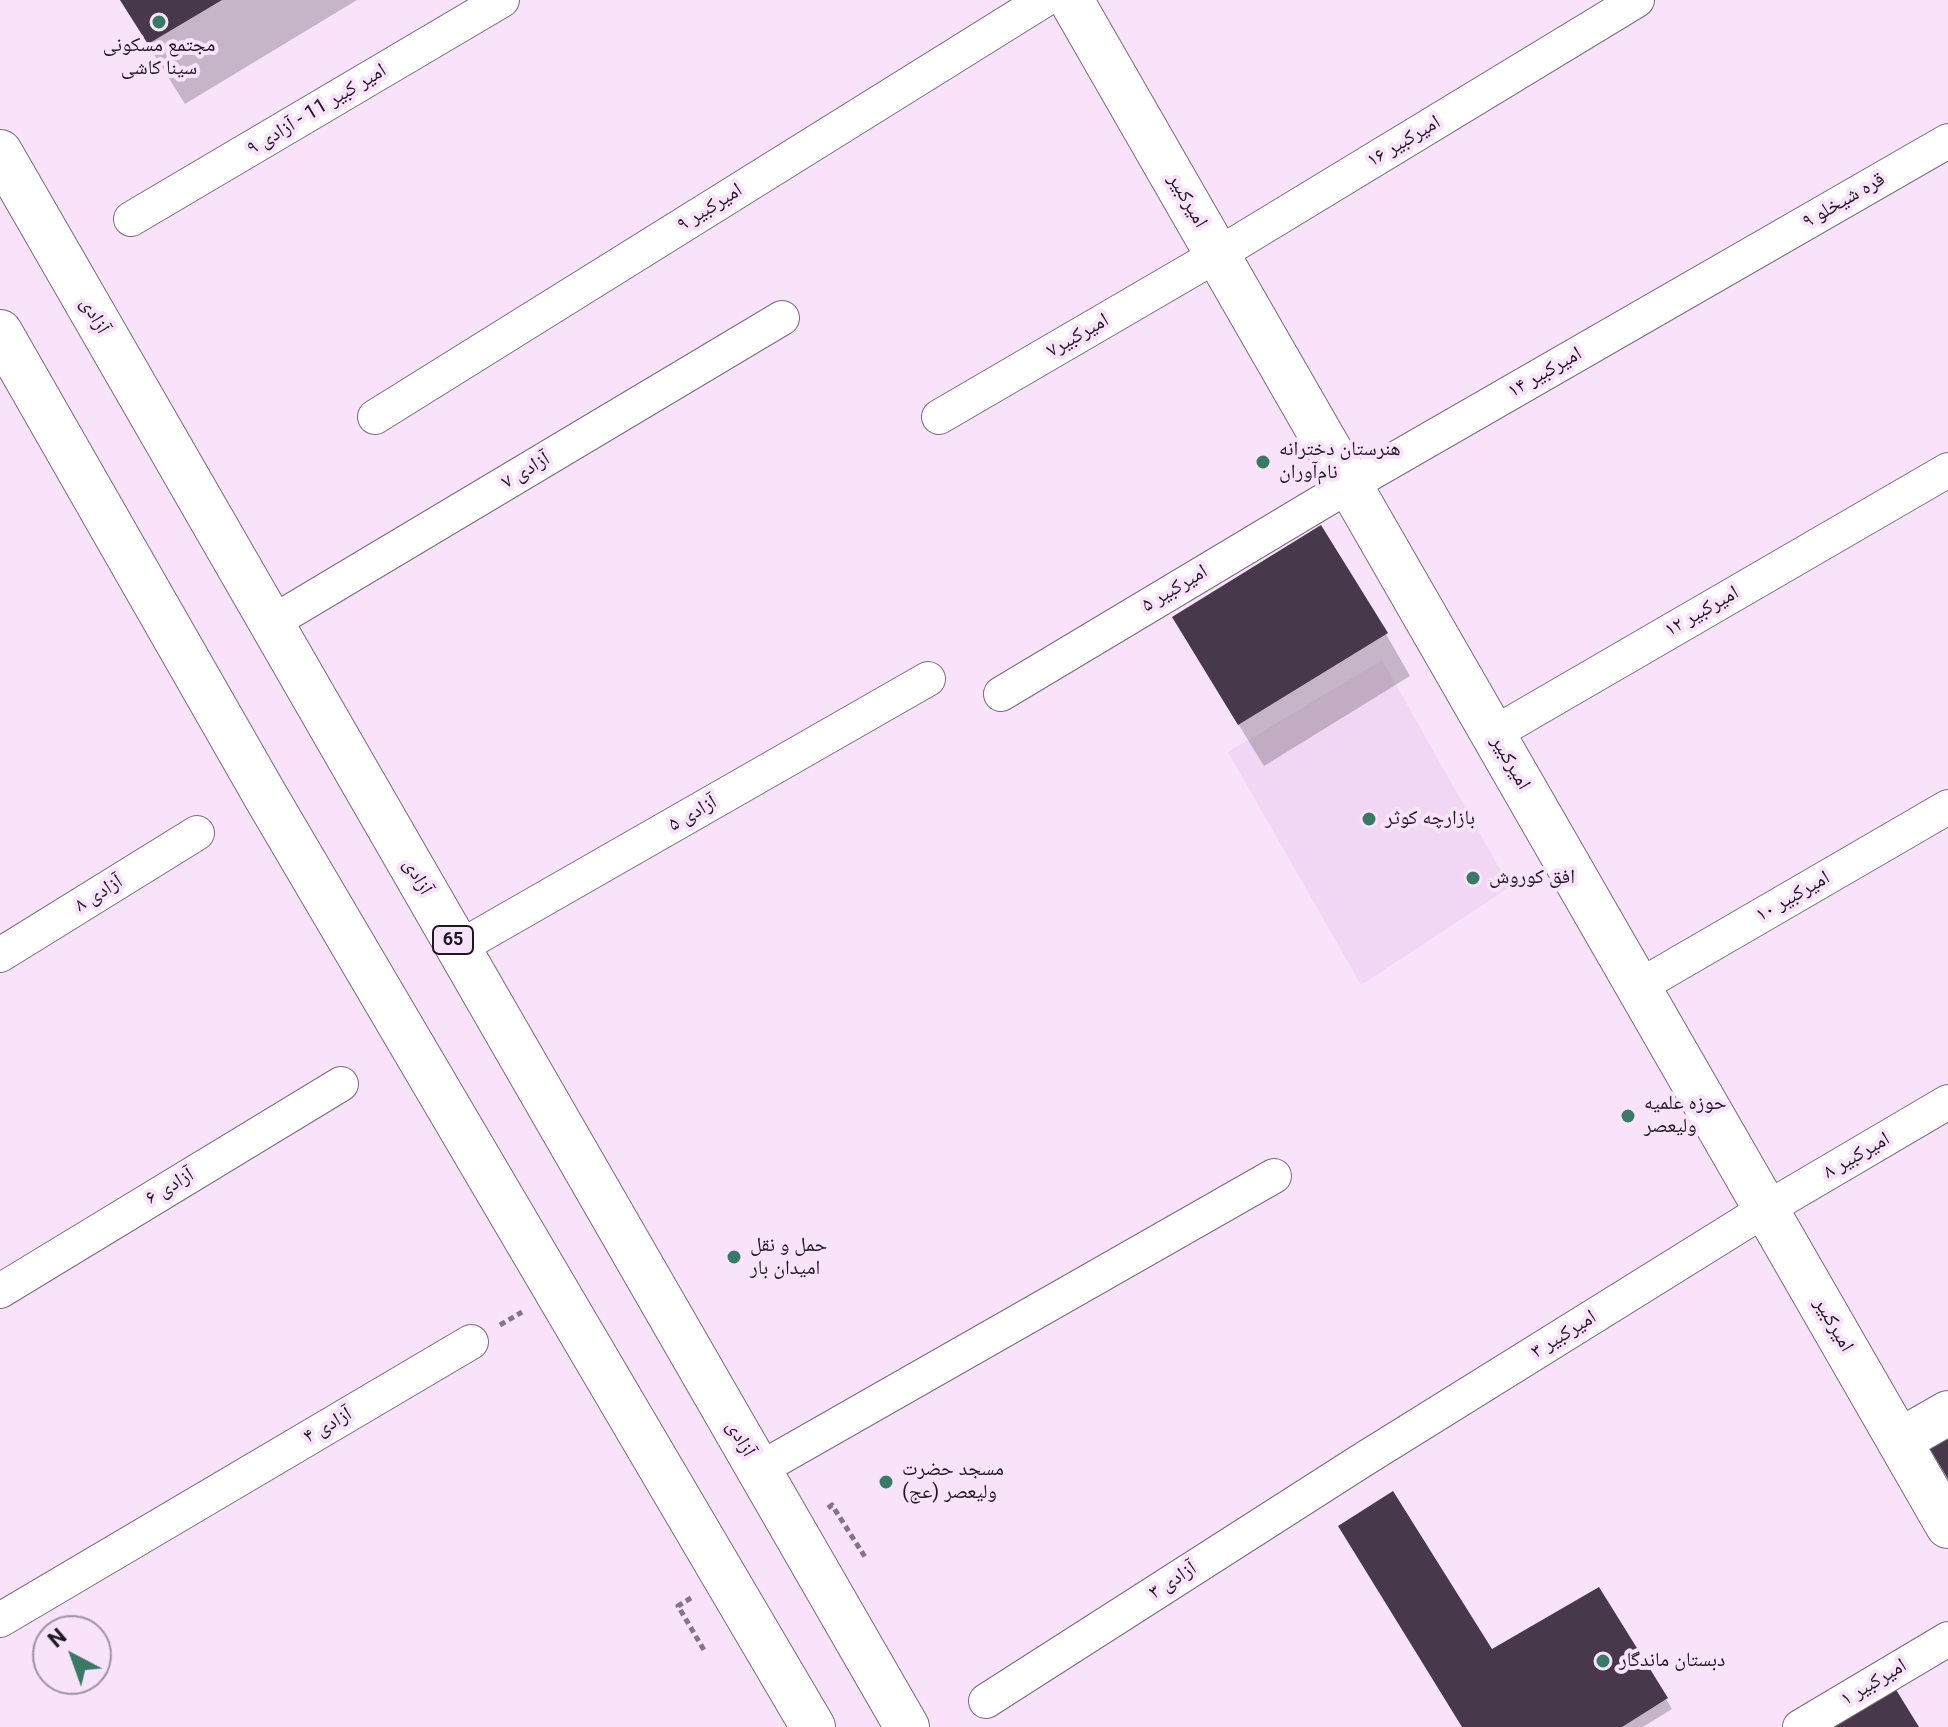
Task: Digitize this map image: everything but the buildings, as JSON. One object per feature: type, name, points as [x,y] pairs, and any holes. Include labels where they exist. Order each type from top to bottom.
[{"type":"main road","name":"امیرکبیر","points":[[1071,0],[1948,1526]]},
{"type":"main road","name":"آزادی","points":[[0,152],[907,1727]]},
{"type":"main road","points":[[0,332],[266,797],[813,1727]]},
{"type":"main road","points":[[1899,1441],[1948,1413]]},
{"type":"street","name":"امیر کبیر 11 - آزادی ۹","points":[[131,219],[502,0]]},
{"type":"street","name":"امیرکبیر ۹","points":[[375,417],[1044,0]]},
{"type":"street","name":"امیرکبیر ۱۶","points":[[1217,255],[1637,0]]},
{"type":"street","name":"قره شیخلو ۹","points":[[1740,261],[1948,141]]},
{"type":"street","name":"امیرکبیر۷","points":[[939,417],[1217,255]]},
{"type":"street","name":"امیرکبیر ۱۴","points":[[1350,485],[1740,261]]},
{"type":"street","name":"آزادی ۷","points":[[271,623],[782,318]]},
{"type":"street","name":"امیرکبیر ۱۲","points":[[1493,734],[1948,470]]},
{"type":"street","name":"امیرکبیر ۵","points":[[1001,694],[1350,485]]},
{"type":"street","name":"آزادی ۵","points":[[458,948],[928,679]]},
{"type":"street","name":"امیرکبیر ۱۰","points":[[1638,987],[1948,807]]},
{"type":"street","name":"۸ آزادی","points":[[0,955],[197,833]]},
{"type":"street","name":"۶ آزادی","points":[[0,1291],[341,1084]]},
{"type":"street","name":"امیرکبیر ۸","points":[[1766,1209],[1948,1102]]},
{"type":"street","points":[[758,1470],[1274,1176]]},
{"type":"street","name":"امیرکبیر ۳","points":[[1361,1461],[1766,1209]]},
{"type":"street","name":"۴ آزادی","points":[[0,1620],[471,1342]]},
{"type":"street","name":"آزادی ۳","points":[[986,1701],[1361,1461]]},
{"type":"street","name":"امیرکبیر ۱","points":[[1800,1727],[1948,1639]]},
{"type":"path","points":[[471,1342],[557,1291]]},
{"type":"path","points":[[832,1505],[865,1557]]},
{"type":"path","points":[[678,1606],[704,1650]]},
{"type":"shaded area","name":"بازارچه کوثر","points":[[1382,660],[1510,887],[1361,985],[1228,752]]},
{"type":"place","name":"مجتمع مسکونی سینا کاشی","points":[[159,22]]},
{"type":"place","name":"هنرستان دخترانه نام‌آوران","points":[[1263,462]]},
{"type":"place","name":"بازارچه کوثر","points":[[1369,819]]},
{"type":"place","name":"افق کوروش","points":[[1473,878]]},
{"type":"place","name":"حوزه علمیه ولیعصر","points":[[1628,1116]]},
{"type":"place","name":"حمل و نقل امیدان بار","points":[[734,1257]]},
{"type":"place","name":"مسجد حضرت ولیعصر (عج)","points":[[886,1482]]},
{"type":"place","name":"دبستان ماندگار","points":[[1603,1661]]}]
